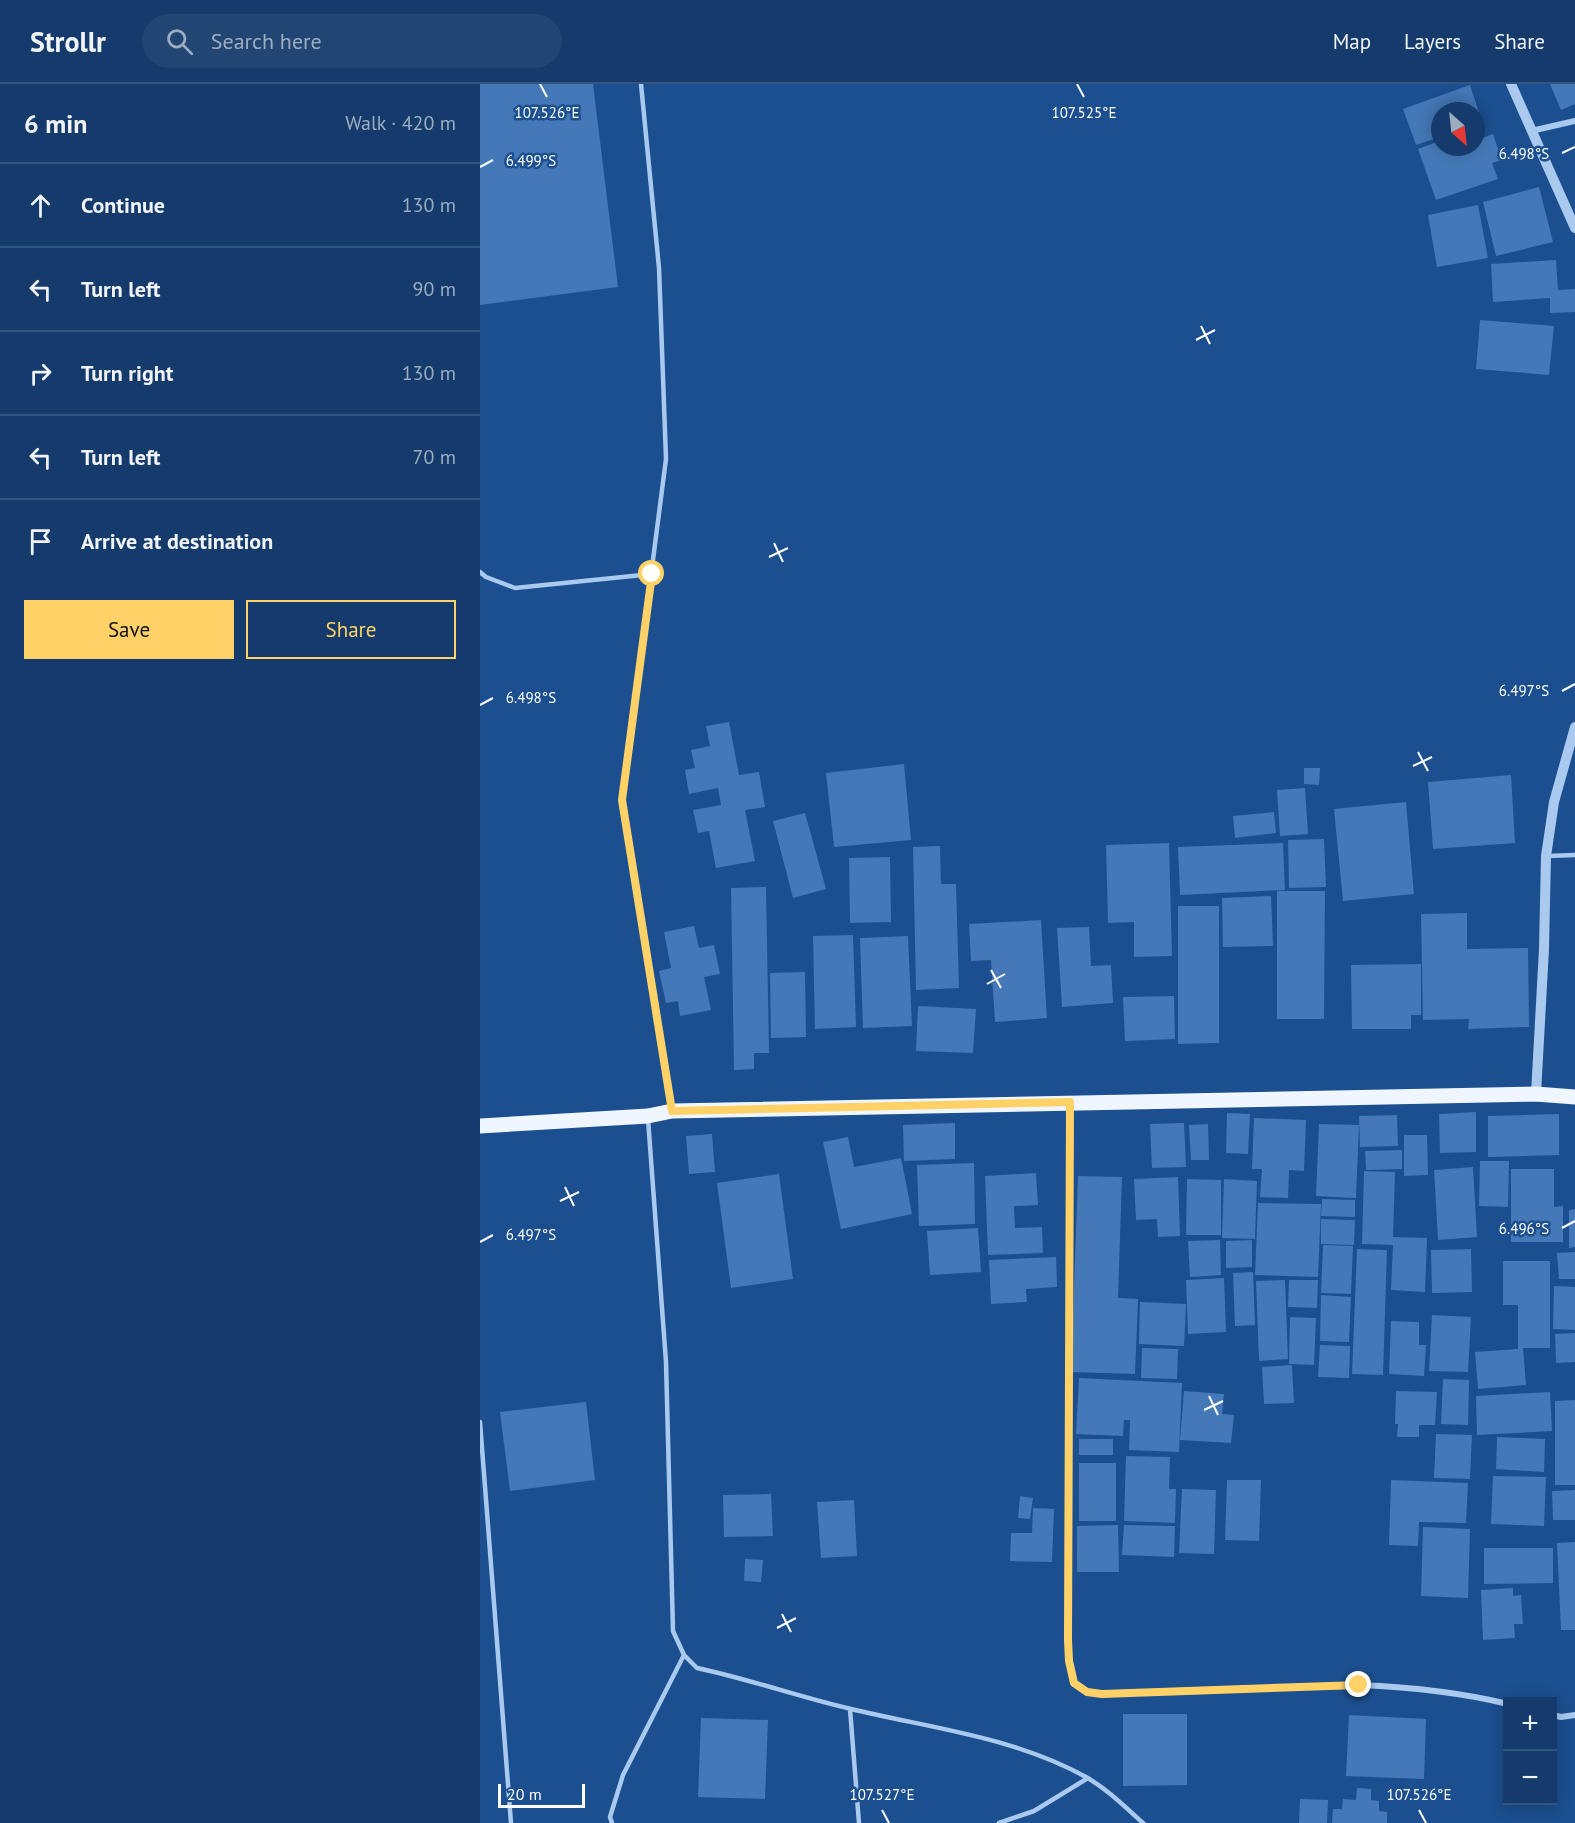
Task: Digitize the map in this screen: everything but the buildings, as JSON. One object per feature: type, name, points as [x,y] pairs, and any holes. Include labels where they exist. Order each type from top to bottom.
[{"type":"main road","points":[[480,1126],[648,1116],[672,1111],[1536,1094],[1575,1097]]},
{"type":"street","points":[[1511,84],[1575,228]]},
{"type":"street","points":[[1530,131],[1575,121]]},
{"type":"street","points":[[1536,1094],[1544,949],[1546,856],[1554,802],[1575,727]]},
{"type":"street","points":[[1070,1102],[1068,1640],[1069,1661],[1074,1683],[1087,1692],[1102,1694],[1359,1685],[1399,1687],[1503,1703]]},
{"type":"street","points":[[1557,1716],[1562,1718],[1575,1715]]},
{"type":"lane","points":[[641,84],[659,268],[666,459],[622,800],[672,1111]]},
{"type":"lane","points":[[480,572],[486,577],[515,588],[652,574]]},
{"type":"lane","points":[[1546,856],[1575,855]]},
{"type":"lane","points":[[648,1116],[666,1362],[673,1631],[684,1655],[697,1668],[850,1709],[968,1734],[1051,1760],[1088,1778],[1143,1823]]},
{"type":"lane","points":[[480,1422],[511,1823]]},
{"type":"lane","points":[[612,1823],[610,1817],[623,1775],[684,1655]]},
{"type":"lane","points":[[850,1709],[859,1823]]},
{"type":"lane","points":[[999,1823],[1034,1811],[1088,1778]]},
{"type":"route","points":[[652,574],[622,800],[672,1111],[1070,1102],[1068,1640],[1069,1661],[1074,1683],[1087,1692],[1102,1694],[1192,1693],[1359,1685]]}]
